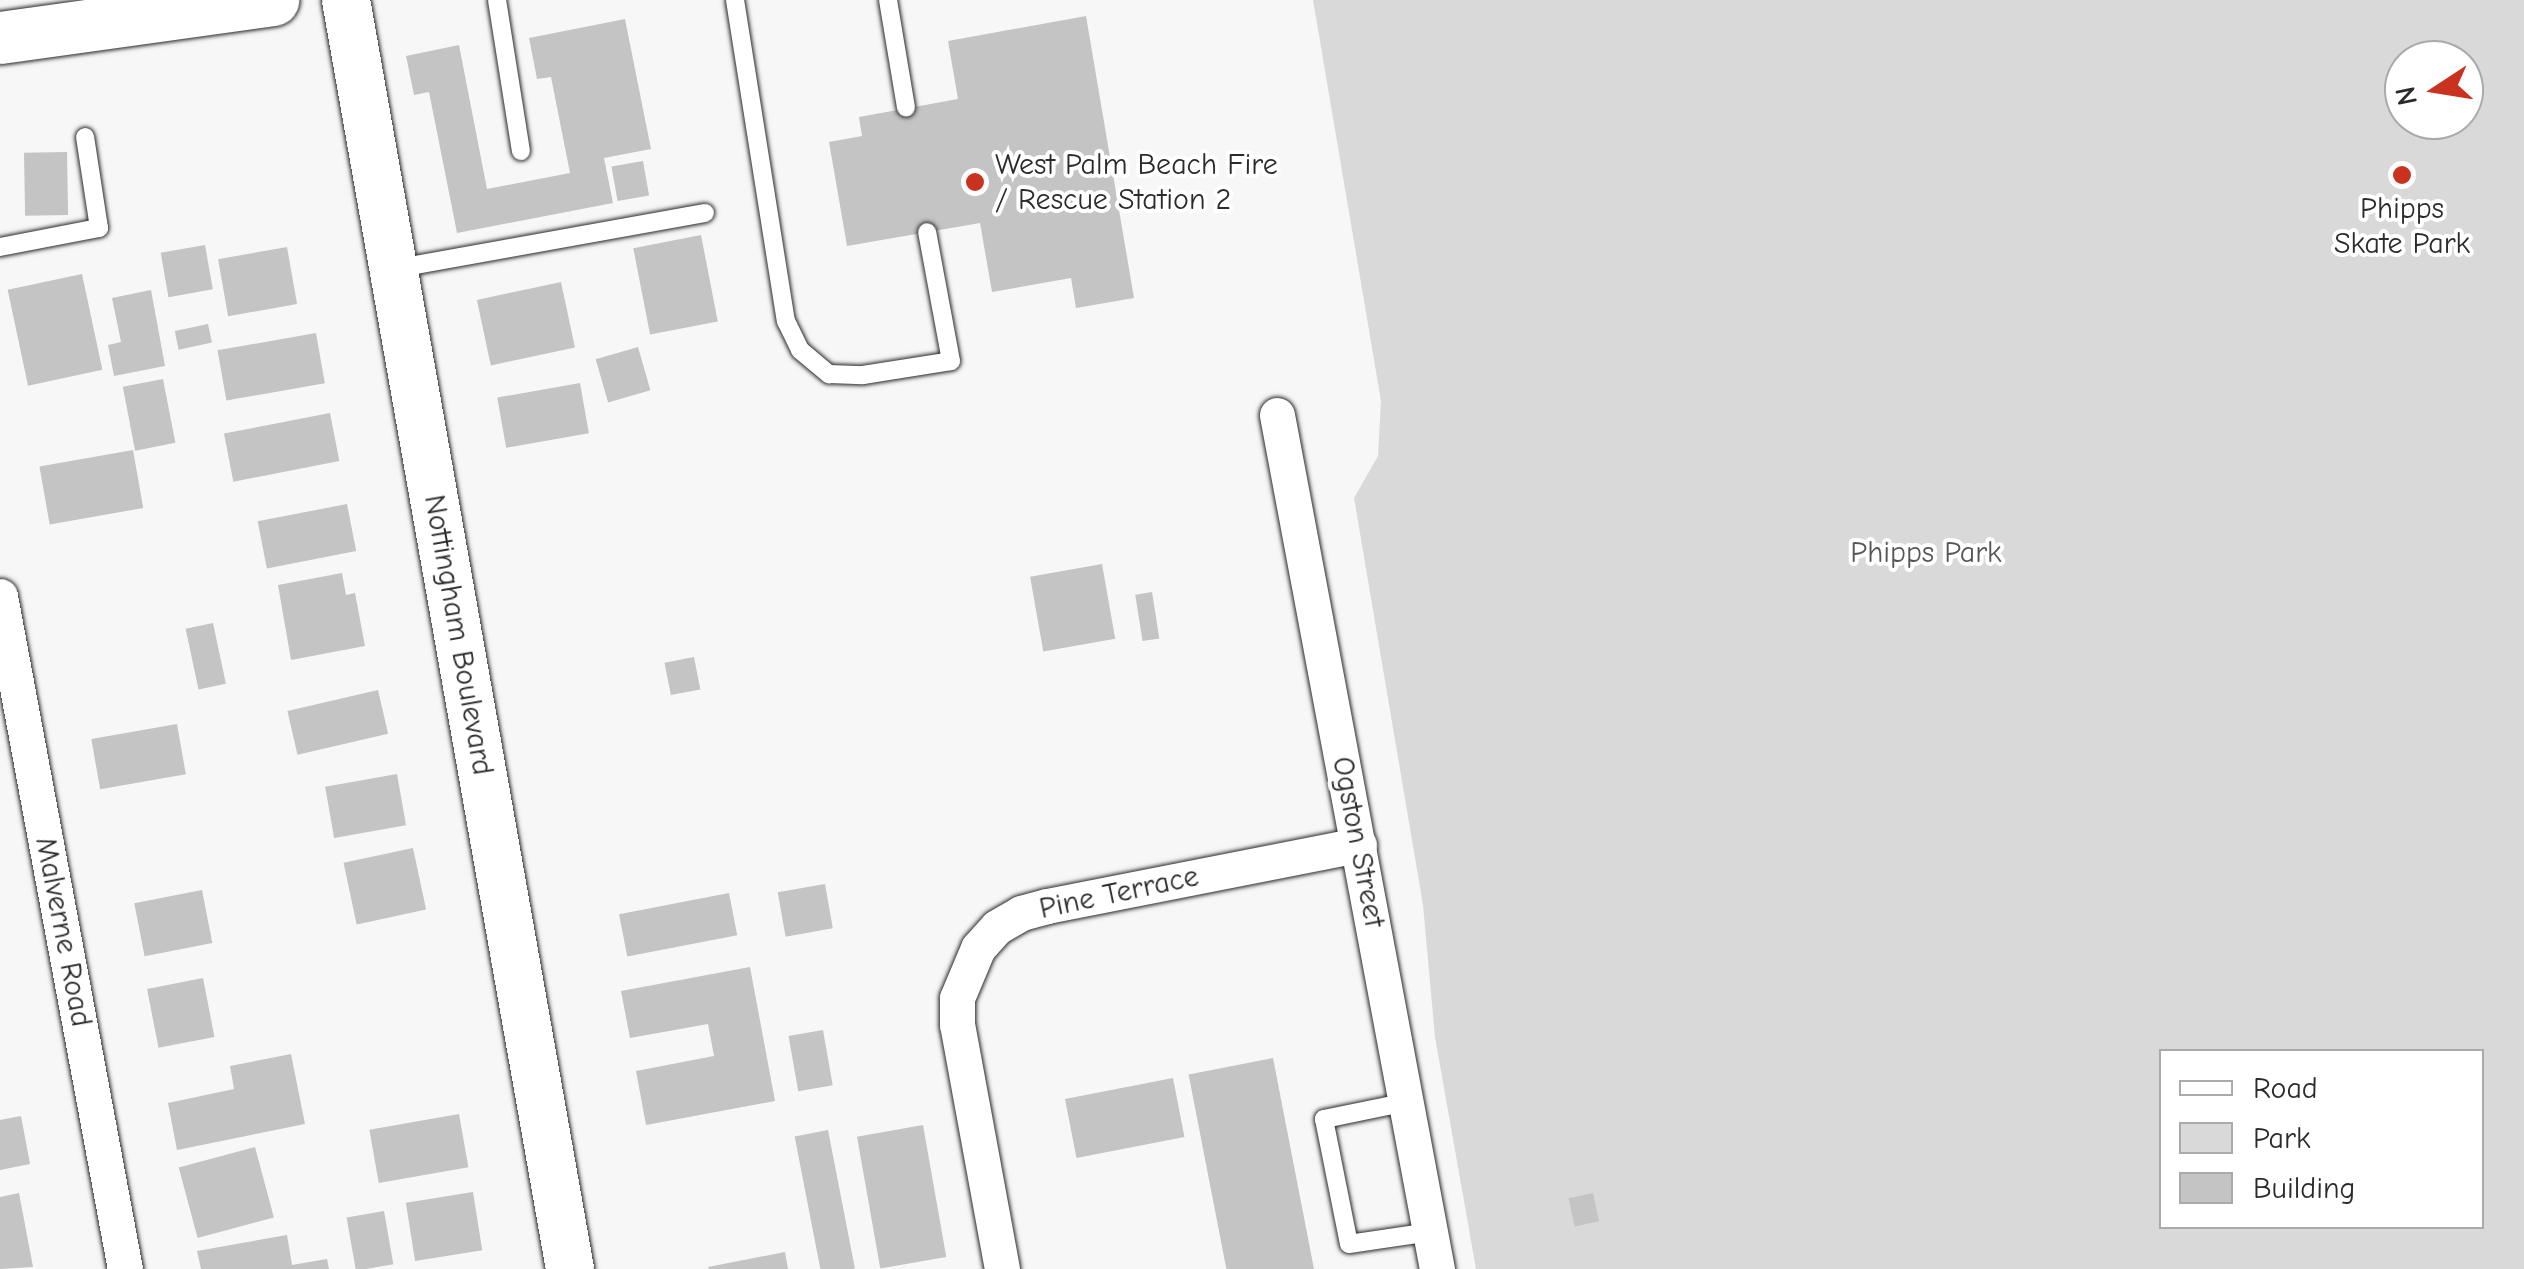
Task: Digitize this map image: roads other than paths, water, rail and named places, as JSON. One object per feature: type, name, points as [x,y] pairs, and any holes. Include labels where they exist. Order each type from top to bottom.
[{"type":"main road","points":[[0,38],[273,0]]},
{"type":"street","name":"Nottingham Boulevard","points":[[346,0],[570,1269]]},
{"type":"street","name":"Ogston Street","points":[[1276,415],[1437,1269]]},
{"type":"street","name":"Malverne Road","points":[[0,596],[126,1269]]},
{"type":"street","name":"Pine Terrace","points":[[1002,1269],[957,1025],[964,972],[978,948],[997,927],[1021,913],[1359,845]]},
{"type":"lane","points":[[497,0],[522,151]]},
{"type":"lane","points":[[735,0],[786,321],[800,350],[829,374],[862,375],[951,361],[927,232]]},
{"type":"lane","points":[[888,0],[906,108]]},
{"type":"lane","points":[[0,247],[99,228],[86,137]]},
{"type":"lane","points":[[393,269],[705,213]]},
{"type":"lane","points":[[1406,1102],[1324,1119],[1350,1244],[1430,1232]]},
{"type":"place","name":"Phipps Skate Park","points":[[2402,175]]},
{"type":"place","name":"West Palm Beach Fire / Rescue Station 2","points":[[975,182]]},
{"type":"park label","name":"Phipps Park","points":[[1926,553]]}]
